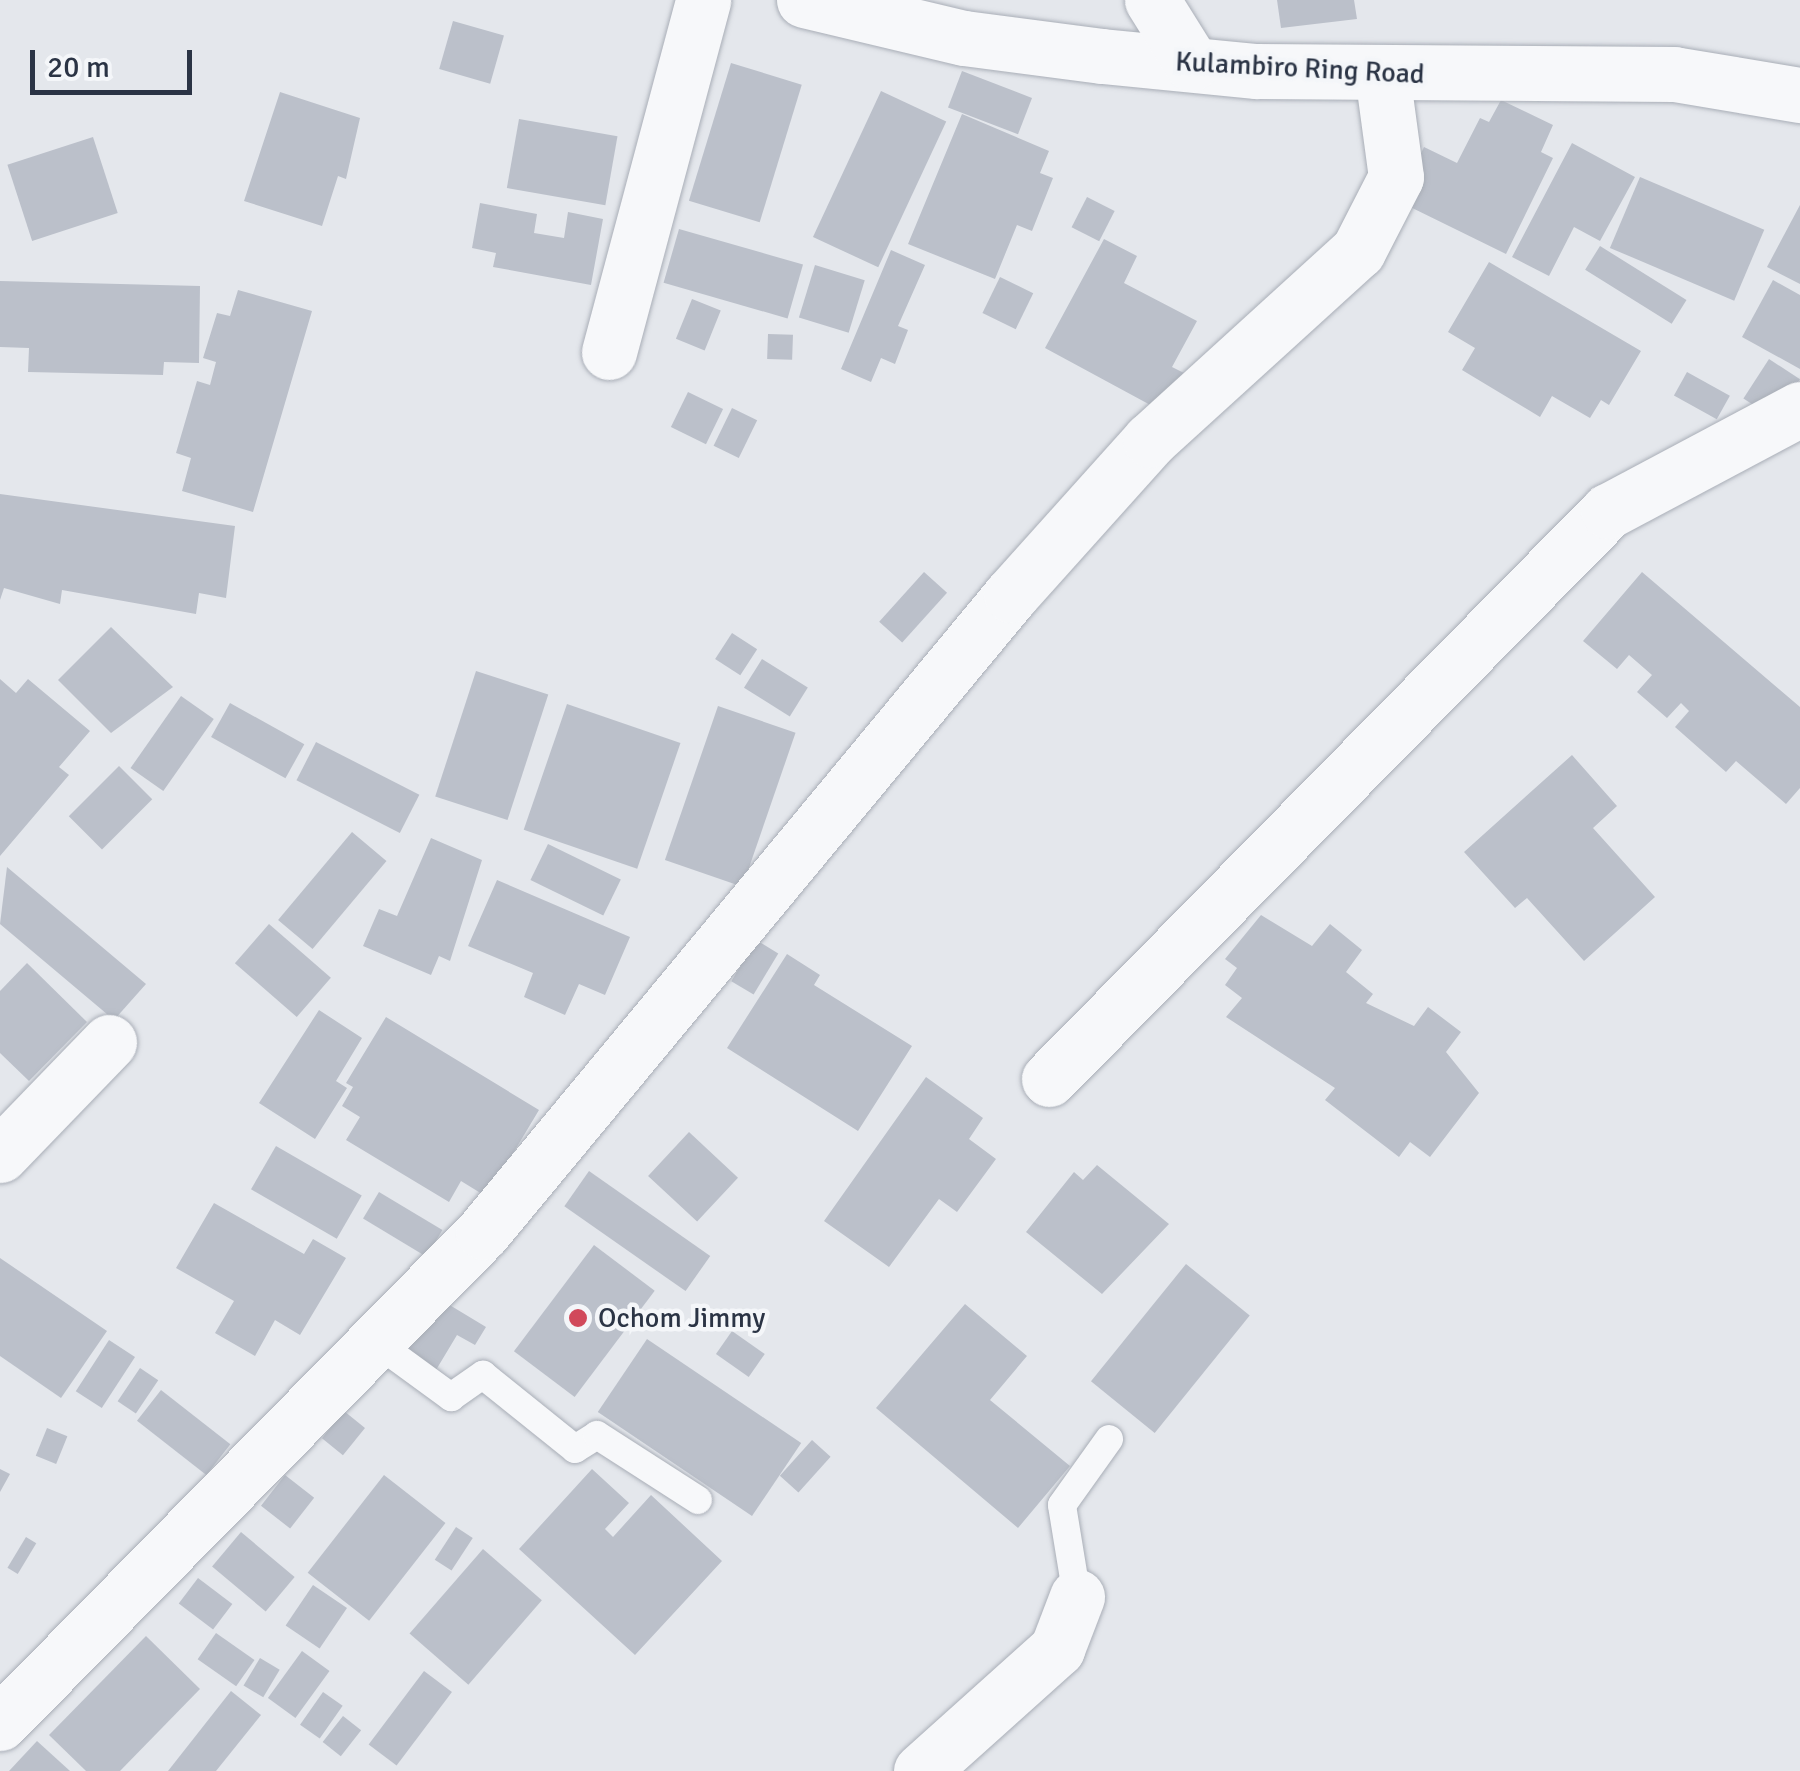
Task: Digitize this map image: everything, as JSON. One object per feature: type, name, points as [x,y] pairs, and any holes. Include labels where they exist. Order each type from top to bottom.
[{"type":"street","points":[[609,352],[703,0]]},
{"type":"street","name":"Kulambiro Ring Road","points":[[804,0],[964,38],[1192,64],[1382,74],[1674,74],[1800,95]]},
{"type":"street","points":[[1152,0],[1192,64]]},
{"type":"street","points":[[0,1723],[483,1232],[1010,595],[1150,440],[1358,250],[1396,176],[1382,74]]},
{"type":"street","points":[[1049,1079],[1608,511],[1800,410]]},
{"type":"street","points":[[0,1154],[108,1042]]},
{"type":"street","points":[[921,1771],[1057,1650],[1077,1597]]},
{"type":"lane","points":[[378,1343],[451,1397],[483,1375],[575,1449],[597,1434],[698,1500]]},
{"type":"lane","points":[[1077,1597],[1062,1505],[1109,1439]]},
{"type":"building","points":[[1277,0],[1354,0],[1357,19],[1281,28]]},
{"type":"building","points":[[453,21],[504,36],[490,84],[439,69]]},
{"type":"building","points":[[731,63],[802,85],[760,222],[689,201]]},
{"type":"building","points":[[962,71],[1032,98],[1018,134],[948,107]]},
{"type":"building","points":[[881,91],[946,121],[878,267],[813,237]]},
{"type":"building","points":[[280,92],[360,118],[346,179],[338,176],[322,226],[244,201]]},
{"type":"building","points":[[1501,100],[1553,125],[1541,152],[1553,158],[1506,254],[1398,201],[1424,147],[1457,163],[1480,118],[1489,122]]},
{"type":"building","points":[[962,114],[1049,151],[1040,173],[1053,178],[1032,231],[1017,225],[995,279],[908,244]]},
{"type":"building","points":[[519,119],[617,136],[605,205],[507,188]]},
{"type":"building","points":[[93,137],[118,213],[32,241],[7,165]]},
{"type":"building","points":[[1572,143],[1635,177],[1600,241],[1574,227],[1549,276],[1512,257]]},
{"type":"building","points":[[1640,177],[1764,230],[1734,301],[1610,248]]},
{"type":"building","points":[[1087,197],[1115,211],[1099,241],[1072,227]]},
{"type":"building","points":[[480,203],[537,214],[534,233],[564,238],[568,212],[603,219],[591,285],[493,267],[496,253],[472,248]]},
{"type":"building","points":[[1800,205],[1800,284],[1767,267]]},
{"type":"building","points":[[679,229],[803,265],[788,318],[664,283]]},
{"type":"building","points":[[1104,239],[1137,256],[1124,283],[1197,321],[1172,367],[1188,375],[1167,414],[1045,348]]},
{"type":"building","points":[[1600,246],[1687,300],[1672,324],[1585,270]]},
{"type":"building","points":[[891,250],[925,265],[898,326],[908,330],[895,364],[881,358],[871,382],[841,369]]},
{"type":"building","points":[[1489,262],[1641,351],[1609,405],[1601,400],[1590,418],[1552,396],[1540,417],[1462,370],[1475,348],[1448,332]]},
{"type":"building","points":[[815,265],[865,280],[849,333],[799,318]]},
{"type":"building","points":[[1000,277],[1033,293],[1016,329],[982,313]]},
{"type":"building","points":[[1773,280],[1800,295],[1800,369],[1742,337]]},
{"type":"building","points":[[0,281],[200,286],[199,363],[164,362],[163,375],[28,372],[29,348],[0,347]]},
{"type":"building","points":[[238,290],[312,311],[253,512],[182,491],[191,458],[176,453],[197,381],[210,385],[216,362],[203,358],[217,313],[230,316]]},
{"type":"building","points":[[692,299],[721,311],[705,350],[676,339]]},
{"type":"building","points":[[768,334],[793,335],[792,360],[767,359]]},
{"type":"building","points":[[1769,359],[1800,379],[1774,419],[1743,398]]},
{"type":"building","points":[[1687,372],[1730,396],[1717,419],[1674,396]]},
{"type":"building","points":[[688,392],[723,409],[706,444],[671,427]]},
{"type":"building","points":[[732,408],[757,420],[739,458],[714,446]]},
{"type":"building","points":[[0,494],[235,526],[226,598],[199,593],[196,614],[62,590],[60,604],[4,588],[0,600]]},
{"type":"building","points":[[924,572],[947,593],[902,643],[879,622]]},
{"type":"building","points":[[1642,572],[1800,707],[1800,788],[1786,804],[1736,761],[1726,772],[1675,727],[1689,711],[1681,703],[1667,718],[1637,692],[1652,675],[1629,655],[1617,669],[1583,641]]},
{"type":"building","points":[[111,627],[173,687],[111,733],[58,680]]},
{"type":"building","points":[[732,633],[757,649],[740,675],[715,659]]},
{"type":"building","points":[[762,659],[808,688],[790,716],[744,688]]},
{"type":"building","points":[[476,671],[548,694],[507,820],[435,797]]},
{"type":"building","points":[[0,679],[16,693],[28,679],[90,731],[59,767],[69,775],[0,856]]},
{"type":"building","points":[[181,696],[214,719],[163,791],[131,768]]},
{"type":"building","points":[[230,703],[304,744],[285,778],[211,737]]},
{"type":"building","points":[[567,704],[680,743],[637,869],[524,830]]},
{"type":"building","points":[[718,706],[796,733],[742,887],[665,860]]},
{"type":"building","points":[[316,742],[419,795],[400,833],[296,780]]},
{"type":"building","points":[[1572,755],[1617,806],[1593,828],[1655,897],[1584,961],[1527,898],[1515,908],[1464,852]]},
{"type":"building","points":[[119,766],[152,799],[102,849],[69,816]]},
{"type":"building","points":[[352,832],[386,861],[313,949],[278,920]]},
{"type":"building","points":[[431,838],[482,860],[450,961],[439,956],[431,975],[363,946],[379,909],[397,916]]},
{"type":"building","points":[[548,844],[621,880],[603,915],[530,880]]},
{"type":"building","points":[[7,867],[146,984],[114,1020],[0,924]]},
{"type":"building","points":[[497,880],[630,937],[605,995],[579,984],[565,1015],[524,997],[533,973],[468,946]]},
{"type":"building","points":[[1261,915],[1312,946],[1330,924],[1362,950],[1346,972],[1373,994],[1366,1003],[1414,1026],[1428,1007],[1461,1032],[1446,1052],[1479,1093],[1430,1157],[1410,1142],[1399,1157],[1325,1100],[1335,1088],[1226,1017],[1242,998],[1225,985],[1237,968],[1225,959]]},
{"type":"building","points":[[269,924],[331,978],[297,1017],[235,963]]},
{"type":"building","points":[[756,940],[778,953],[754,995],[731,981]]},
{"type":"building","points":[[787,954],[820,975],[814,985],[912,1046],[858,1131],[727,1048]]},
{"type":"building","points":[[27,963],[87,1022],[29,1081],[0,1053],[0,991]]},
{"type":"building","points":[[319,1010],[362,1038],[336,1081],[347,1088],[315,1139],[259,1103]]},
{"type":"building","points":[[386,1017],[539,1110],[487,1197],[461,1181],[449,1202],[346,1140],[360,1117],[342,1106],[353,1087],[346,1083]]},
{"type":"building","points":[[926,1077],[983,1118],[969,1139],[996,1159],[957,1212],[939,1199],[889,1267],[824,1221]]},
{"type":"building","points":[[689,1132],[738,1178],[697,1222],[648,1176]]},
{"type":"building","points":[[276,1146],[362,1196],[337,1239],[251,1189]]},
{"type":"building","points":[[1097,1165],[1169,1224],[1102,1294],[1026,1232],[1074,1172],[1083,1180]]},
{"type":"building","points":[[589,1171],[710,1256],[686,1291],[564,1206]]},
{"type":"building","points":[[379,1192],[442,1230],[426,1257],[363,1219]]},
{"type":"building","points":[[214,1203],[304,1254],[313,1239],[346,1258],[300,1335],[275,1320],[255,1356],[215,1333],[234,1301],[176,1268]]},
{"type":"building","points":[[594,1245],[655,1291],[575,1397],[514,1351]]},
{"type":"building","points":[[0,1258],[107,1331],[61,1398],[0,1356]]},
{"type":"building","points":[[1186,1264],[1250,1316],[1155,1433],[1091,1381]]},
{"type":"building","points":[[438,1298],[486,1327],[475,1345],[457,1335],[436,1370],[406,1352]]},
{"type":"building","points":[[965,1304],[1027,1356],[990,1400],[1070,1466],[1018,1528],[876,1408]]},
{"type":"building","points":[[732,1331],[765,1354],[749,1377],[716,1354]]},
{"type":"building","points":[[647,1339],[801,1443],[752,1516],[598,1412]]},
{"type":"building","points":[[109,1340],[135,1357],[102,1408],[76,1391]]},
{"type":"building","points":[[140,1368],[158,1380],[136,1413],[118,1401]]},
{"type":"building","points":[[161,1390],[230,1444],[206,1475],[137,1421]]},
{"type":"building","points":[[344,1411],[365,1428],[343,1455],[322,1438]]},
{"type":"building","points":[[47,1428],[67,1436],[56,1464],[36,1456]]},
{"type":"building","points":[[812,1440],[831,1457],[798,1492],[780,1476]]},
{"type":"building","points":[[0,1469],[10,1474],[0,1492]]},
{"type":"building","points":[[592,1469],[629,1503],[605,1529],[613,1537],[651,1495],[722,1561],[635,1655],[519,1549]]},
{"type":"building","points":[[285,1475],[314,1498],[290,1529],[261,1506]]},
{"type":"building","points":[[384,1475],[445,1523],[369,1621],[308,1573]]},
{"type":"building","points":[[456,1527],[473,1538],[452,1571],[435,1560]]},
{"type":"building","points":[[241,1532],[295,1577],[266,1611],[212,1566]]},
{"type":"building","points":[[26,1537],[36,1543],[18,1574],[7,1568]]},
{"type":"building","points":[[483,1549],[542,1600],[468,1685],[410,1634]]},
{"type":"building","points":[[198,1578],[232,1604],[213,1629],[179,1604]]},
{"type":"building","points":[[313,1585],[347,1608],[320,1649],[286,1626]]},
{"type":"building","points":[[216,1633],[255,1660],[236,1686],[198,1659]]},
{"type":"building","points":[[146,1636],[200,1689],[120,1771],[86,1771],[49,1735]]},
{"type":"building","points":[[302,1651],[330,1671],[295,1718],[268,1698]]},
{"type":"building","points":[[260,1658],[280,1670],[263,1697],[244,1685]]},
{"type":"building","points":[[424,1671],[452,1692],[397,1766],[369,1744]]},
{"type":"building","points":[[231,1691],[261,1715],[216,1771],[168,1771]]},
{"type":"building","points":[[323,1692],[343,1706],[320,1739],[300,1725]]},
{"type":"building","points":[[343,1716],[361,1730],[341,1756],[323,1742]]},
{"type":"building","points":[[37,1741],[70,1771],[9,1771]]},
{"type":"place","name":"Ochom Jimmy","points":[[578,1318]]}]
